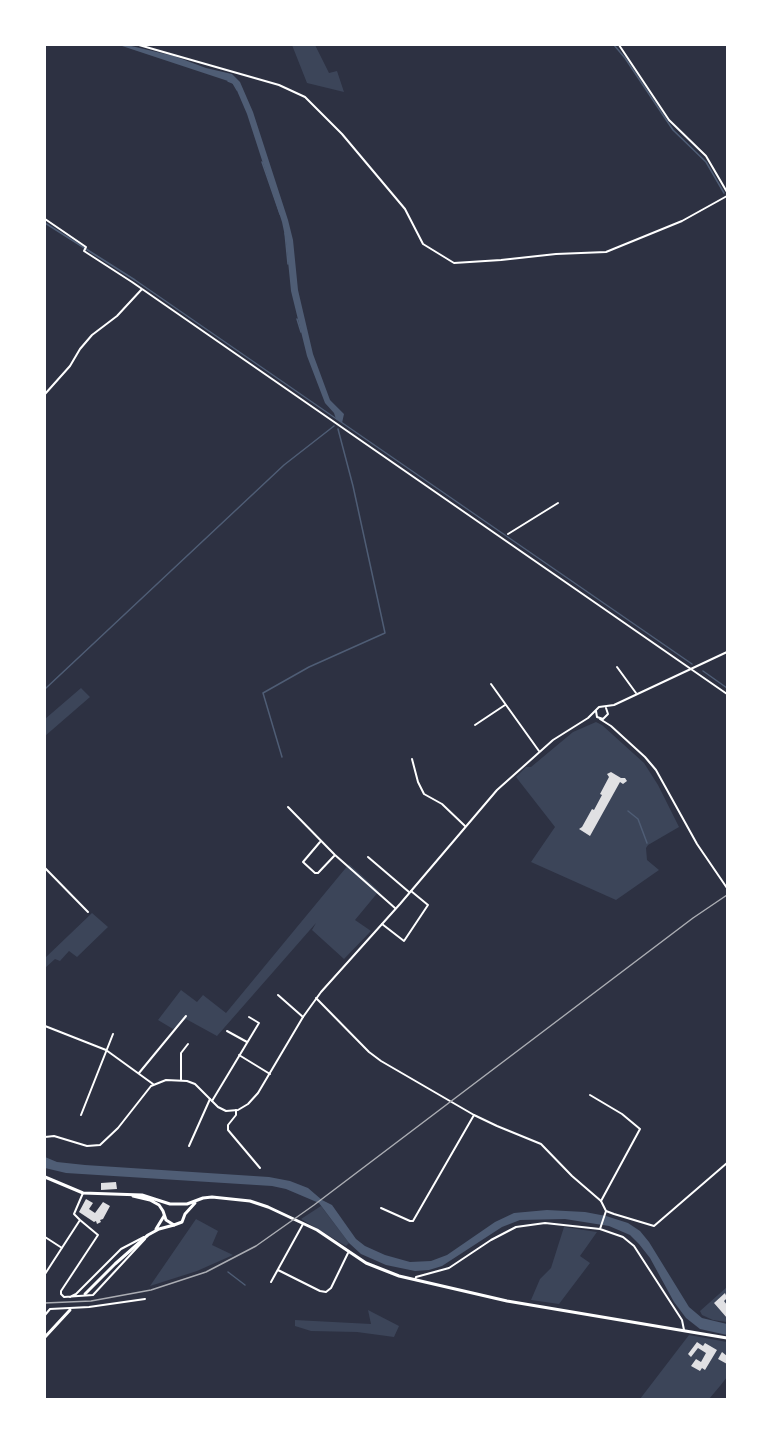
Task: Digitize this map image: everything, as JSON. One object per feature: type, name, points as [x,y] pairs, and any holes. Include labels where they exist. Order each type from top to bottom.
[{"type":"main road","points":[[45,1177],[83,1193],[145,1196],[170,1204],[181,1205],[212,1197],[249,1201],[295,1219],[382,1270],[415,1280],[507,1301],[727,1338]]},
{"type":"main road","points":[[129,1195],[153,1202],[160,1207],[168,1222],[174,1225]]},
{"type":"main road","points":[[150,1234],[182,1222],[185,1214],[196,1202]]},
{"type":"main road","points":[[85,1294],[160,1225],[166,1208],[170,1204]]},
{"type":"main road","points":[[181,1205],[185,1214]]},
{"type":"main road","points":[[45,1337],[70,1310]]},
{"type":"street","points":[[139,45],[279,85],[305,97],[342,134],[405,209],[423,244],[454,263],[606,252],[682,221],[727,194],[706,156],[669,120],[618,45]]},
{"type":"street","points":[[45,219],[142,289],[727,694]]},
{"type":"street","points":[[45,394],[92,335],[117,316],[142,289]]},
{"type":"street","points":[[508,534],[558,503]]},
{"type":"street","points":[[45,1137],[54,1136],[87,1146],[100,1145],[118,1128],[153,1084],[166,1080],[181,1080],[195,1084],[223,1110],[236,1110],[243,1107],[253,1099],[270,1074],[316,999],[497,790],[539,751],[588,718],[599,707],[614,705],[727,652]]},
{"type":"street","points":[[617,667],[636,693]]},
{"type":"street","points":[[491,684],[539,751]]},
{"type":"street","points":[[475,725],[505,705]]},
{"type":"street","points":[[588,718],[604,718],[614,705]]},
{"type":"street","points":[[604,707],[611,726]]},
{"type":"street","points":[[596,711],[599,719],[611,726],[656,770],[697,844],[727,888]]},
{"type":"street","points":[[412,759],[419,785],[424,794],[442,804],[465,826]]},
{"type":"street","points":[[288,807],[335,855],[396,908]]},
{"type":"street","points":[[321,841],[304,859],[304,864],[317,874],[335,855]]},
{"type":"street","points":[[368,857],[428,905],[404,941],[382,924]]},
{"type":"street","points":[[45,868],[88,912]]},
{"type":"street","points":[[278,995],[303,1017]]},
{"type":"street","points":[[316,999],[377,1058],[474,1115],[541,1144],[601,1201],[606,1211],[654,1226],[727,1163]]},
{"type":"street","points":[[139,1073],[186,1016]]},
{"type":"street","points":[[189,1146],[211,1100],[259,1023],[249,1017]]},
{"type":"street","points":[[45,1026],[106,1050],[153,1084]]},
{"type":"street","points":[[227,1031],[247,1042]]},
{"type":"street","points":[[81,1114],[113,1034]]},
{"type":"street","points":[[181,1080],[181,1053],[188,1044]]},
{"type":"street","points":[[239,1056],[270,1074]]},
{"type":"street","points":[[590,1095],[622,1114],[640,1129],[601,1201]]},
{"type":"street","points":[[236,1110],[236,1115],[228,1125],[228,1130],[260,1168]]},
{"type":"street","points":[[381,1208],[413,1221],[474,1115]]},
{"type":"street","points":[[64,1297],[61,1294],[62,1291],[98,1234],[74,1214],[83,1193]]},
{"type":"street","points":[[601,1228],[606,1211]]},
{"type":"street","points":[[45,1274],[46,1268],[80,1220]]},
{"type":"street","points":[[271,1282],[304,1224]]},
{"type":"street","points":[[415,1280],[416,1277],[448,1268],[496,1236],[516,1227],[545,1224],[601,1228],[620,1235],[634,1246],[682,1320],[684,1330]]},
{"type":"street","points":[[64,1297],[76,1294],[122,1249],[150,1234]]},
{"type":"street","points":[[64,1297],[93,1295],[150,1234]]},
{"type":"street","points":[[45,1237],[62,1248]]},
{"type":"street","points":[[278,1270],[326,1292],[331,1288],[349,1251]]},
{"type":"street","points":[[45,1315],[50,1309],[89,1307],[145,1299]]},
{"type":"shaded area","points":[[119,45],[174,56],[206,68],[232,74],[240,82],[253,112],[288,220],[293,240],[298,290],[313,354],[330,400],[344,414],[342,423],[336,419],[325,403],[307,356],[291,291],[282,222],[247,114],[235,86],[231,82]]},
{"type":"shaded area","points":[[292,45],[315,45],[329,73],[337,71],[344,92],[307,83]]},
{"type":"shaded area","points":[[81,688],[90,697],[45,736],[45,719]]},
{"type":"shaded area","points":[[596,722],[644,763],[679,827],[646,848],[647,860],[659,870],[616,900],[531,862],[555,827],[516,777],[573,732]]},
{"type":"shaded area","points":[[349,864],[379,891],[355,920],[371,931],[344,959],[312,930],[316,923],[217,1036],[186,1019],[173,1029],[158,1020],[181,990],[197,1002],[203,995],[226,1013]]},
{"type":"shaded area","points":[[92,913],[108,927],[77,957],[69,951],[60,961],[55,959],[45,968],[45,958]]},
{"type":"shaded area","points":[[45,1157],[57,1162],[85,1165],[269,1177],[290,1181],[308,1188],[332,1205],[356,1239],[365,1246],[410,1262],[431,1261],[447,1255],[495,1222],[514,1213],[547,1210],[585,1212],[606,1216],[628,1223],[640,1231],[689,1307],[702,1318],[727,1324],[727,1335],[700,1329],[686,1318],[639,1244],[630,1235],[609,1226],[565,1219],[520,1220],[502,1227],[442,1266],[415,1271],[386,1265],[361,1254],[349,1243],[319,1203],[286,1189],[272,1186],[66,1173],[45,1168]]},
{"type":"shaded area","points":[[321,1206],[349,1243],[346,1246],[301,1219]]},
{"type":"shaded area","points":[[196,1219],[218,1231],[212,1245],[233,1255],[197,1271],[150,1286]]},
{"type":"shaded area","points":[[564,1227],[597,1232],[580,1256],[590,1263],[559,1304],[531,1300],[540,1279],[551,1268]]},
{"type":"shaded area","points":[[727,1287],[727,1322],[713,1320],[702,1315],[700,1311]]},
{"type":"shaded area","points":[[368,1310],[399,1326],[394,1337],[357,1332],[311,1331],[295,1326],[295,1320],[371,1324]]},
{"type":"shaded area","points":[[689,1335],[727,1342],[727,1377],[709,1399],[640,1399]]},
{"type":"building","points":[[611,772],[627,781],[623,784],[620,782],[590,836],[579,829],[592,809],[594,810],[609,777],[607,774]]},
{"type":"building","points":[[116,1182],[117,1189],[101,1190],[101,1183]]},
{"type":"building","points":[[86,1199],[93,1203],[89,1209],[95,1213],[103,1202],[110,1206],[103,1219],[100,1220],[101,1222],[97,1224],[96,1221],[94,1222],[79,1212]]},
{"type":"building","points":[[725,1293],[727,1298],[724,1301],[727,1305],[727,1318],[714,1303]]},
{"type":"building","points":[[697,1342],[703,1346],[705,1343],[717,1350],[705,1370],[702,1368],[700,1371],[691,1366],[696,1359],[701,1362],[706,1353],[698,1348],[691,1357],[688,1354]]},
{"type":"building","points":[[722,1352],[727,1356],[727,1364],[718,1359]]},
{"type":"waterway","points":[[614,45],[673,130],[706,162],[724,193]]},
{"type":"waterway","points":[[228,81],[233,83],[237,90]]},
{"type":"waterway","points":[[262,162],[280,214]]},
{"type":"waterway","points":[[45,223],[135,280],[692,664]]},
{"type":"waterway","points":[[285,233],[288,264]]},
{"type":"waterway","points":[[297,319],[301,332]]},
{"type":"waterway","points":[[45,689],[284,465],[334,426]]},
{"type":"waterway","points":[[282,757],[263,693],[309,667],[385,633],[353,486],[338,429]]},
{"type":"waterway","points":[[703,671],[727,688]]},
{"type":"waterway","points":[[628,811],[638,819],[647,843]]},
{"type":"waterway","points":[[228,1272],[245,1285]]},
{"type":"railway","points":[[45,1303],[91,1301],[151,1290],[206,1272],[256,1246],[314,1205],[693,918],[727,895]]}]
